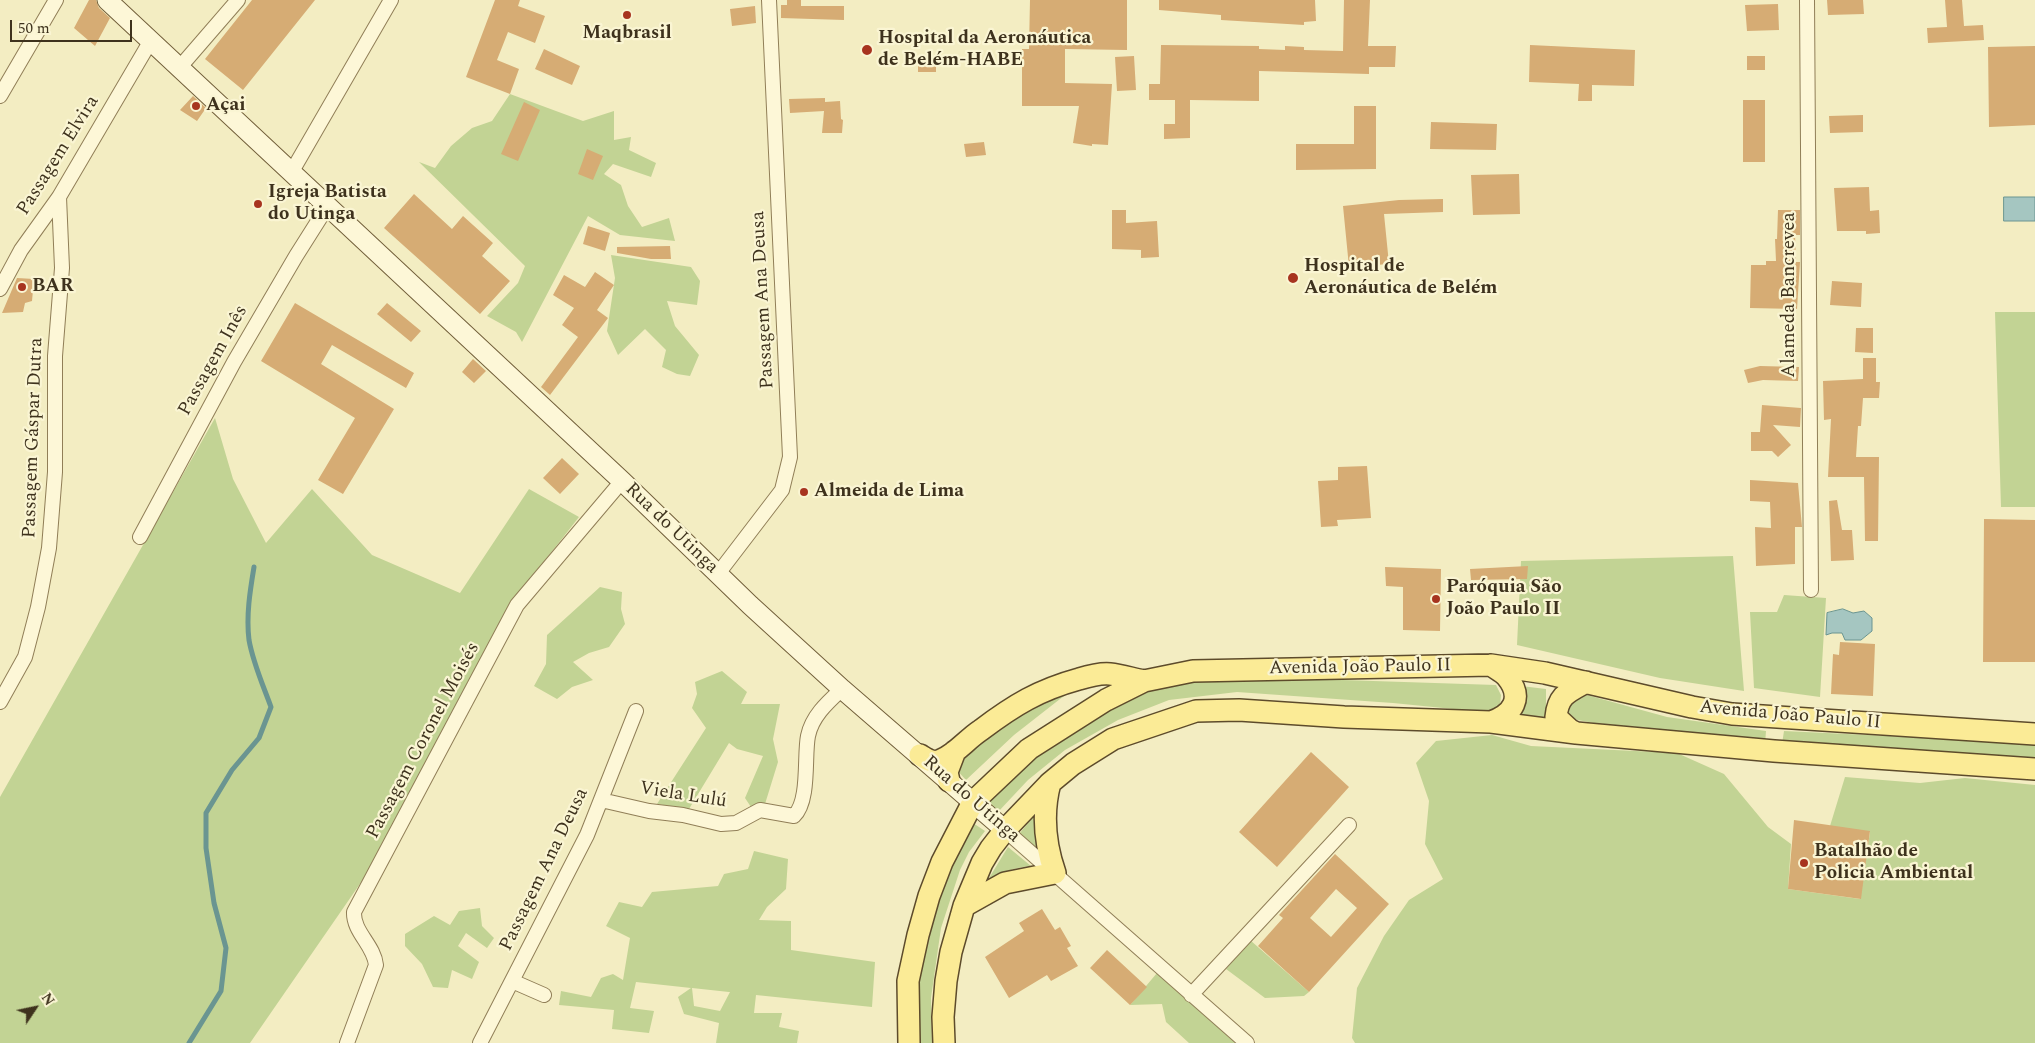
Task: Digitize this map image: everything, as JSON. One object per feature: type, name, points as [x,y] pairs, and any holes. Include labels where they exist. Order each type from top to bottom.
[{"type":"main road","name":"Avenida João Paulo II","points":[[909,1043],[908,981],[918,935],[929,896],[942,862],[973,802],[1029,750],[1106,700],[1144,681],[1193,671],[1491,665],[1545,673],[1692,707],[1732,714],[2035,734]]},
{"type":"main road","points":[[1490,722],[1503,718],[1513,708],[1515,699],[1513,687],[1506,676],[1491,665]]},
{"type":"main road","points":[[920,755],[933,762],[940,761],[1006,711],[1034,694],[1060,684],[1109,674],[1144,681]]},
{"type":"main road","points":[[1576,733],[1556,717],[1557,706],[1566,694],[1586,682]]},
{"type":"main road","name":"Avenida João Paulo II","points":[[944,1043],[943,1017],[946,981],[951,952],[964,906],[982,863],[1005,830],[1050,783],[1073,764],[1112,739],[1196,711],[1256,711],[1344,717],[1490,722],[1576,733],[1774,752],[2035,770]]},
{"type":"main road","points":[[949,781],[947,772],[955,751]]},
{"type":"main road","points":[[964,906],[1005,884],[1055,874],[1046,841],[1045,807],[1050,783]]},
{"type":"street","points":[[0,96],[56,0]]},
{"type":"street","name":"Rua do Utinga","points":[[107,0],[622,481],[718,575],[842,689],[920,755],[1191,995],[1248,1043]]},
{"type":"street","points":[[180,67],[238,0]]},
{"type":"street","points":[[291,173],[391,0]]},
{"type":"street","name":"Passagem Ana Deusa","points":[[718,575],[782,490],[790,457],[769,0]]},
{"type":"street","name":"Alameda Bancrevea","points":[[1807,0],[1811,590]]},
{"type":"street","name":"Passagem Elvira","points":[[0,289],[5,269],[21,250],[59,196],[150,42]]},
{"type":"street","name":"Passagem Gáspar Dutra","points":[[0,702],[25,657],[38,607],[49,548],[55,472],[55,356],[62,268],[59,196]]},
{"type":"street","name":"Passagem Inês","points":[[140,537],[234,362],[327,206]]},
{"type":"street","name":"Passagem Coronel Moisés","points":[[347,1043],[376,966],[375,956],[356,925],[354,912],[517,605],[622,481]]},
{"type":"street","name":"Viela Lulú","points":[[601,800],[721,824],[736,823],[760,810],[794,816],[800,808],[806,780],[808,736],[812,724],[818,713],[842,689]]},
{"type":"street","name":"Passagem Ana Deusa","points":[[480,1043],[568,874],[601,800],[636,710]]},
{"type":"street","points":[[1191,995],[1349,825]]},
{"type":"street","points":[[512,980],[544,995]]},
{"type":"green space","points":[[510,94],[583,121],[614,111],[614,140],[631,137],[629,150],[656,163],[651,177],[613,164],[604,174],[621,185],[628,206],[642,227],[669,218],[675,241],[620,235],[588,216],[522,342],[516,332],[487,316],[518,283],[525,266],[419,162],[435,168],[451,146],[472,128],[492,121]]},
{"type":"green space","points":[[611,255],[691,267],[700,281],[697,305],[667,301],[675,326],[699,355],[690,376],[677,374],[662,367],[666,350],[645,329],[618,355],[607,331],[615,278]]},
{"type":"green space","points":[[1995,312],[2035,312],[2035,507],[2001,507]]},
{"type":"green space","points":[[215,418],[233,479],[266,543],[312,489],[372,555],[460,593],[529,489],[579,517],[510,605],[373,865],[250,1043],[0,1043],[0,797]]},
{"type":"green space","points":[[1733,556],[1744,691],[1660,678],[1517,645],[1521,561]]},
{"type":"green space","points":[[600,587],[622,592],[621,609],[625,624],[609,647],[589,653],[573,662],[593,680],[572,687],[557,699],[534,686],[546,664],[547,635]]},
{"type":"green space","points":[[1784,595],[1826,598],[1820,697],[1754,688],[1750,612],[1777,612]]},
{"type":"green space","points":[[722,671],[747,692],[741,704],[780,704],[773,739],[778,762],[765,804],[751,807],[745,798],[763,756],[737,749],[729,743],[689,809],[657,804],[706,728],[692,708],[697,694],[695,682]]},
{"type":"green space","points":[[1095,675],[1060,699],[1014,735],[966,780],[953,766],[1006,718]]},
{"type":"green space","points":[[1220,676],[1496,685],[1501,695],[1500,706],[1493,713],[1393,703],[1237,692],[1169,700],[1118,720],[1065,750],[1028,780],[998,812],[983,798],[1061,732],[1151,686]]},
{"type":"green space","points":[[1521,686],[1546,689],[1546,719],[1519,718]]},
{"type":"green space","points":[[1576,692],[1667,717],[1766,731],[1765,744],[1677,731],[1572,719],[1563,710]]},
{"type":"green space","points":[[1784,731],[2035,743],[2035,759],[1782,744]]},
{"type":"green space","points":[[1492,735],[1531,746],[1677,753],[1724,774],[1768,827],[1791,844],[1788,889],[1860,899],[1870,832],[1830,826],[1845,777],[1920,783],[1965,778],[2035,785],[2035,1043],[1355,1043],[1352,1038],[1357,988],[1384,936],[1409,900],[1443,879],[1425,844],[1429,801],[1416,763],[1436,741]]},
{"type":"green space","points":[[1034,816],[1039,851],[1019,834]]},
{"type":"green space","points":[[970,821],[985,831],[969,852],[960,870],[941,928],[931,998],[932,1043],[917,1043],[916,985],[931,908]]},
{"type":"green space","points":[[1008,847],[1031,866],[1007,871],[986,883]]},
{"type":"green space","points":[[754,851],[788,859],[786,889],[767,907],[759,920],[791,921],[791,950],[875,962],[872,1007],[756,995],[754,1013],[782,1013],[779,1027],[799,1031],[797,1043],[716,1043],[719,1023],[684,1014],[678,997],[691,988],[636,982],[630,1008],[654,1011],[649,1033],[612,1029],[614,1010],[559,1005],[561,991],[591,997],[601,978],[613,974],[623,980],[630,938],[606,926],[619,902],[642,907],[652,892],[718,886],[724,874],[748,869]],"holes":[[[692,988],[730,992],[720,1011],[694,1006]]]},
{"type":"green space","points":[[480,908],[482,926],[494,938],[487,948],[466,933],[458,946],[479,962],[472,979],[452,970],[448,988],[433,987],[422,964],[405,946],[405,934],[434,916],[450,925],[459,911]]},
{"type":"green space","points":[[1250,940],[1309,992],[1304,996],[1265,998],[1226,969]]},
{"type":"green space","points":[[1157,973],[1236,1043],[1189,1043],[1166,1022],[1162,1004],[1130,1005]]},
{"type":"water","points":[[2004,197],[2035,197],[2035,221],[2004,221]]},
{"type":"water","points":[[1843,609],[1853,613],[1864,611],[1872,618],[1872,631],[1861,640],[1845,640],[1842,633],[1826,635],[1827,613]]},
{"type":"building","points":[[89,0],[96,0],[99,8],[110,18],[95,46],[74,28]]},
{"type":"building","points":[[252,0],[315,0],[243,90],[205,59]]},
{"type":"building","points":[[495,0],[520,0],[518,6],[545,16],[535,43],[508,32],[497,60],[519,69],[510,94],[466,77]]},
{"type":"building","points":[[787,0],[801,0],[801,6],[844,6],[844,20],[781,18],[781,5],[787,5]]},
{"type":"building","points":[[1030,0],[1127,0],[1127,50],[1065,49],[1065,83],[1112,84],[1108,145],[1092,144],[1092,146],[1073,143],[1079,106],[1022,106],[1022,49],[1029,49]]},
{"type":"building","points":[[1159,0],[1315,0],[1316,21],[1304,22],[1304,25],[1221,20],[1221,15],[1159,10]]},
{"type":"building","points":[[1344,0],[1370,0],[1368,46],[1396,46],[1395,67],[1369,67],[1369,74],[1259,71],[1259,101],[1190,100],[1190,138],[1164,139],[1164,124],[1175,124],[1175,100],[1149,100],[1149,84],[1160,84],[1161,45],[1259,46],[1259,49],[1285,50],[1285,46],[1304,47],[1304,50],[1343,51]]},
{"type":"building","points":[[1827,0],[1863,0],[1864,14],[1828,15]]},
{"type":"building","points":[[1945,0],[1962,0],[1964,26],[1983,25],[1984,40],[1928,43],[1927,28],[1947,27]]},
{"type":"building","points":[[1778,4],[1779,30],[1747,31],[1745,5]]},
{"type":"building","points":[[755,6],[756,23],[732,26],[730,9]]},
{"type":"building","points":[[1530,45],[1635,50],[1634,86],[1592,85],[1592,101],[1578,101],[1579,84],[1529,82]]},
{"type":"building","points":[[2035,46],[2035,125],[1989,127],[1988,47]]},
{"type":"building","points":[[544,49],[580,66],[572,85],[535,69]]},
{"type":"building","points":[[1134,56],[1136,90],[1117,91],[1115,57]]},
{"type":"building","points":[[1747,56],[1765,56],[1765,70],[1747,70]]},
{"type":"building","points":[[918,58],[936,58],[936,72],[918,72]]},
{"type":"building","name":"Açai","points":[[193,96],[206,108],[197,121],[180,110]]},
{"type":"building","points":[[825,98],[825,102],[840,101],[841,119],[843,120],[842,133],[822,133],[824,111],[790,113],[789,99]]},
{"type":"building","points":[[1743,100],[1765,100],[1765,162],[1743,162]]},
{"type":"building","points":[[524,102],[540,110],[518,161],[501,154]]},
{"type":"building","points":[[1354,106],[1376,106],[1376,169],[1296,170],[1296,144],[1354,144]]},
{"type":"building","points":[[1863,115],[1863,132],[1830,133],[1829,116]]},
{"type":"building","points":[[1431,122],[1497,124],[1496,150],[1430,149]]},
{"type":"building","points":[[984,142],[986,155],[966,157],[964,144]]},
{"type":"building","points":[[587,149],[603,156],[593,180],[578,174]]},
{"type":"building","points":[[1519,174],[1520,214],[1473,215],[1471,175]]},
{"type":"building","points":[[1869,187],[1870,211],[1879,210],[1880,233],[1866,234],[1866,231],[1837,231],[1834,188]]},
{"type":"building","points":[[414,194],[452,229],[463,216],[493,243],[482,256],[510,281],[480,314],[384,228]]},
{"type":"building","points":[[1443,199],[1443,212],[1384,214],[1389,264],[1349,267],[1343,206],[1399,200]]},
{"type":"building","points":[[1112,210],[1126,210],[1126,223],[1157,221],[1159,257],[1141,258],[1141,250],[1112,249]]},
{"type":"building","points":[[1778,210],[1800,210],[1800,235],[1795,235],[1796,262],[1800,262],[1797,309],[1750,308],[1751,265],[1766,265],[1766,261],[1776,261],[1775,239],[1777,239]]},
{"type":"building","points":[[588,226],[610,233],[605,251],[583,244]]},
{"type":"building","points":[[670,246],[671,259],[651,259],[617,253],[617,247]]},
{"type":"building","points":[[595,272],[614,285],[597,310],[608,318],[550,395],[541,387],[578,337],[562,325],[574,308],[553,295],[564,275],[585,287]]},
{"type":"building","name":"BAR","points":[[17,278],[34,279],[32,301],[25,303],[23,312],[2,313]]},
{"type":"building","points":[[1832,281],[1862,283],[1861,307],[1830,305]]},
{"type":"building","points":[[295,303],[414,373],[406,388],[332,345],[321,364],[394,409],[343,494],[318,480],[355,418],[261,361]]},
{"type":"building","points":[[387,303],[421,331],[411,342],[377,314]]},
{"type":"building","points":[[1856,328],[1873,328],[1873,353],[1855,352]]},
{"type":"building","points":[[1863,358],[1876,358],[1876,382],[1880,382],[1879,398],[1863,398],[1861,426],[1858,426],[1856,457],[1879,457],[1878,541],[1865,541],[1864,477],[1828,477],[1831,419],[1824,420],[1823,381],[1863,379]]},
{"type":"building","points":[[473,359],[486,371],[474,383],[462,372]]},
{"type":"building","points":[[1760,366],[1799,367],[1798,381],[1763,380],[1748,383],[1744,370]]},
{"type":"building","points":[[1762,405],[1801,408],[1800,427],[1773,425],[1791,445],[1778,457],[1772,451],[1751,451],[1751,432],[1760,432]]},
{"type":"building","points":[[562,458],[579,474],[560,494],[543,478]]},
{"type":"building","points":[[1367,466],[1371,518],[1337,520],[1338,526],[1321,527],[1318,481],[1338,480],[1338,467]]},
{"type":"building","points":[[1750,480],[1798,483],[1802,527],[1795,527],[1795,564],[1756,566],[1755,527],[1771,528],[1770,502],[1750,501]]},
{"type":"building","points":[[1837,500],[1842,530],[1852,530],[1854,560],[1831,561],[1829,501]]},
{"type":"building","points":[[1984,519],[2035,520],[2035,662],[1983,662]]},
{"type":"building","points":[[1528,566],[1527,579],[1471,580],[1470,569]]},
{"type":"building","points":[[1385,567],[1441,569],[1440,631],[1403,630],[1403,587],[1386,586]]},
{"type":"building","points":[[1840,642],[1875,644],[1873,696],[1831,694],[1833,654],[1839,655]]},
{"type":"building","points":[[1311,752],[1349,787],[1277,867],[1239,832]]},
{"type":"building","name":"Batalhão de Policia Ambiental","points":[[1794,820],[1870,831],[1861,899],[1788,889]]},
{"type":"building","points":[[1335,854],[1389,904],[1309,992],[1258,946],[1283,918],[1279,915]],"holes":[[[1336,889],[1357,908],[1331,937],[1310,918]]]},
{"type":"building","points":[[1042,909],[1055,930],[1060,927],[1071,946],[1067,948],[1078,966],[1051,981],[1047,975],[1009,998],[985,957],[1024,931],[1019,923]]},
{"type":"building","points":[[1107,950],[1147,987],[1130,1005],[1090,968]]},
{"type":"waterway","points":[[189,1043],[221,991],[226,948],[214,903],[206,848],[206,813],[232,770],[259,738],[271,707],[249,640],[248,613],[254,567]]},
{"type":"place","name":"Maqbrasil","points":[[627,15]]},
{"type":"place","name":"Hospital da Aeronáutica de Belém-HABE","points":[[867,50]]},
{"type":"place","name":"Açai","points":[[196,106]]},
{"type":"place","name":"Igreja Batista do Utinga","points":[[258,204]]},
{"type":"place","name":"Hospital de Aeronáutica de Belém","points":[[1293,278]]},
{"type":"place","name":"BAR","points":[[22,287]]},
{"type":"place","name":"Almeida de Lima","points":[[804,492]]},
{"type":"place","name":"Paróquia São João Paulo II","points":[[1436,599]]},
{"type":"place","name":"Batalhão de Policia Ambiental","points":[[1804,863]]}]
